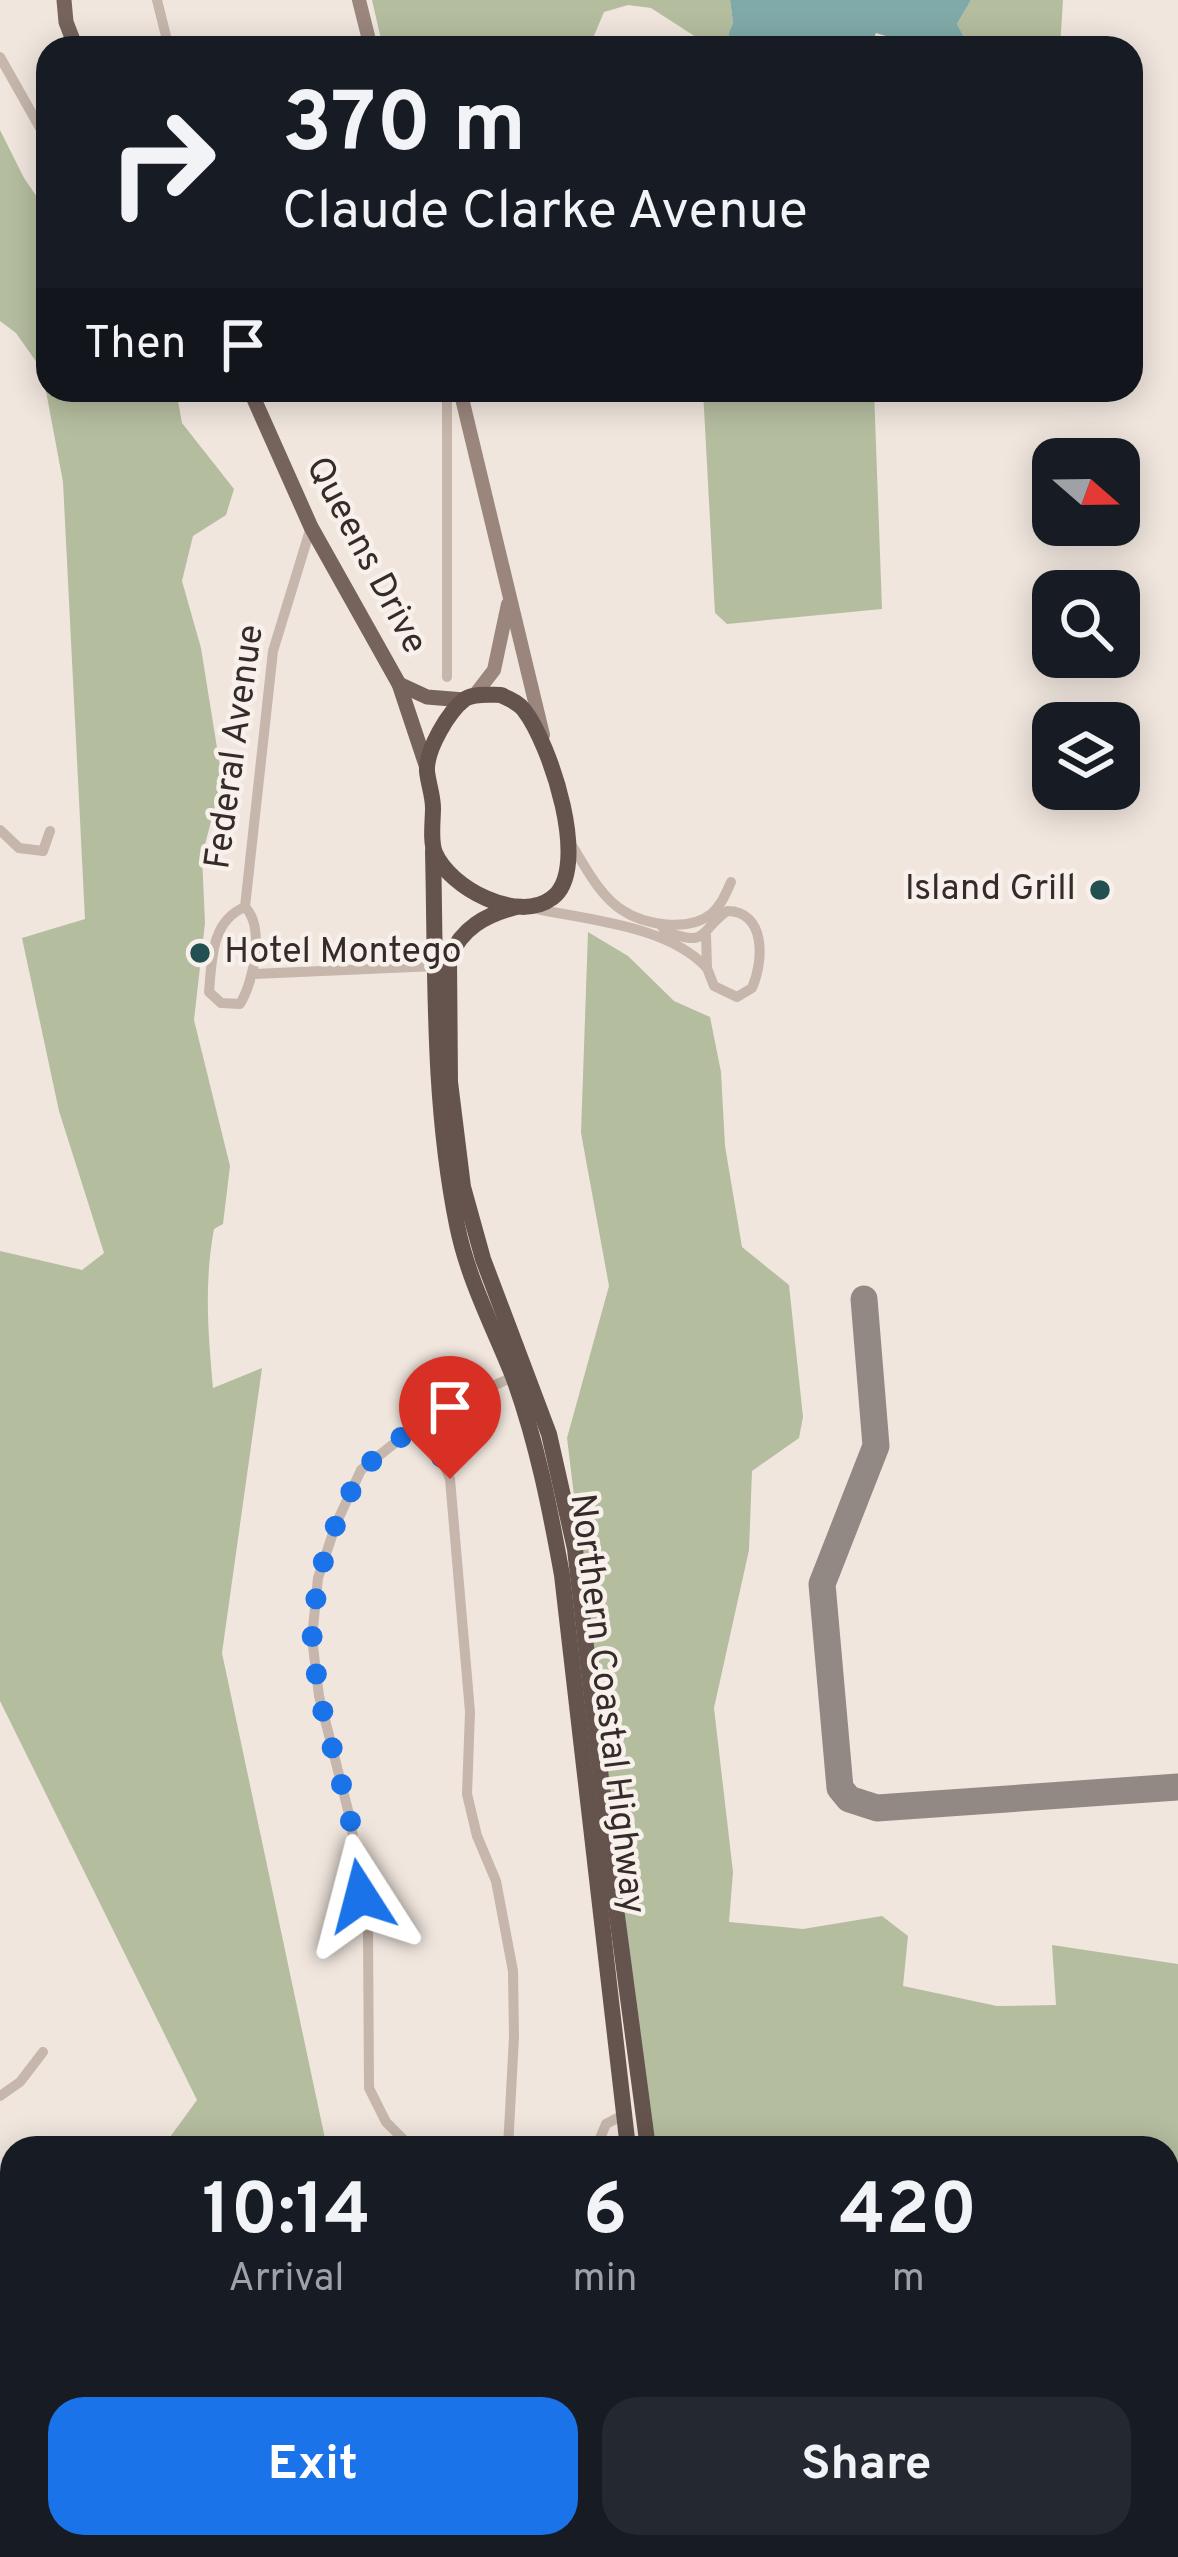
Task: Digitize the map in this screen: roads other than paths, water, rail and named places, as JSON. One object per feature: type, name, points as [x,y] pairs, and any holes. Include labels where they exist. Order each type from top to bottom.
[{"type":"highway","points":[[501,695],[514,701],[529,719],[551,768],[571,844],[567,877],[556,896],[520,906],[465,888],[433,851],[433,794],[427,768],[446,723],[469,698],[501,695]]},
{"type":"highway","name":"Northern Coastal Highway","points":[[433,851],[437,1101],[458,1227],[547,1492],[562,1575],[627,2136]]},
{"type":"highway","name":"Northern Coastal Highway","points":[[520,906],[470,927],[448,958],[455,1133],[482,1259],[549,1434],[575,1549],[646,2136]]},
{"type":"main road","points":[[64,0],[71,36]]},
{"type":"main road","points":[[359,0],[368,36]]},
{"type":"main road","name":"Queens Drive","points":[[255,402],[311,526],[399,684],[427,768]]},
{"type":"main road","points":[[463,402],[551,768]]},
{"type":"main road","points":[[469,698],[494,670],[510,593]]},
{"type":"main road","name":"Queens Drive","points":[[399,684],[427,698],[469,698]]},
{"type":"street","points":[[157,0],[166,36]]},
{"type":"street","points":[[0,57],[36,121]]},
{"type":"street","points":[[447,402],[447,677]]},
{"type":"street","name":"Federal Avenue","points":[[245,907],[273,651],[311,526]]},
{"type":"street","points":[[0,830],[19,848],[43,850],[50,831]]},
{"type":"street","points":[[571,844],[595,882],[621,910],[660,924],[686,924],[713,913],[731,882]]},
{"type":"street","points":[[520,906],[636,931],[692,952],[714,986],[737,997],[752,988],[760,955],[754,922],[739,911],[722,914],[706,935],[696,939],[666,932],[660,924]]},
{"type":"street","points":[[245,907],[252,914],[255,930],[252,974],[240,1004],[221,1003],[209,992],[218,932],[231,913],[245,907]]},
{"type":"street","points":[[706,935],[706,968]]},
{"type":"street","points":[[252,974],[436,966]]},
{"type":"street","points":[[400,2136],[386,2122],[369,2088],[368,1930],[350,1818],[319,1696],[312,1638],[318,1578],[361,1470],[426,1417],[512,1377]]},
{"type":"street","points":[[426,1417],[450,1479],[470,1712],[466,1794],[496,1881],[513,1971],[508,2136]]},
{"type":"street","points":[[0,2096],[20,2082],[43,2052]]},
{"type":"street","points":[[601,2136],[606,2124],[643,2108]]},
{"type":"water","points":[[730,0],[971,0],[957,24],[963,36],[730,36]]},
{"type":"place","name":"Island Grill","points":[[1100,890]]},
{"type":"place","name":"Hotel Montego","points":[[200,953]]}]
